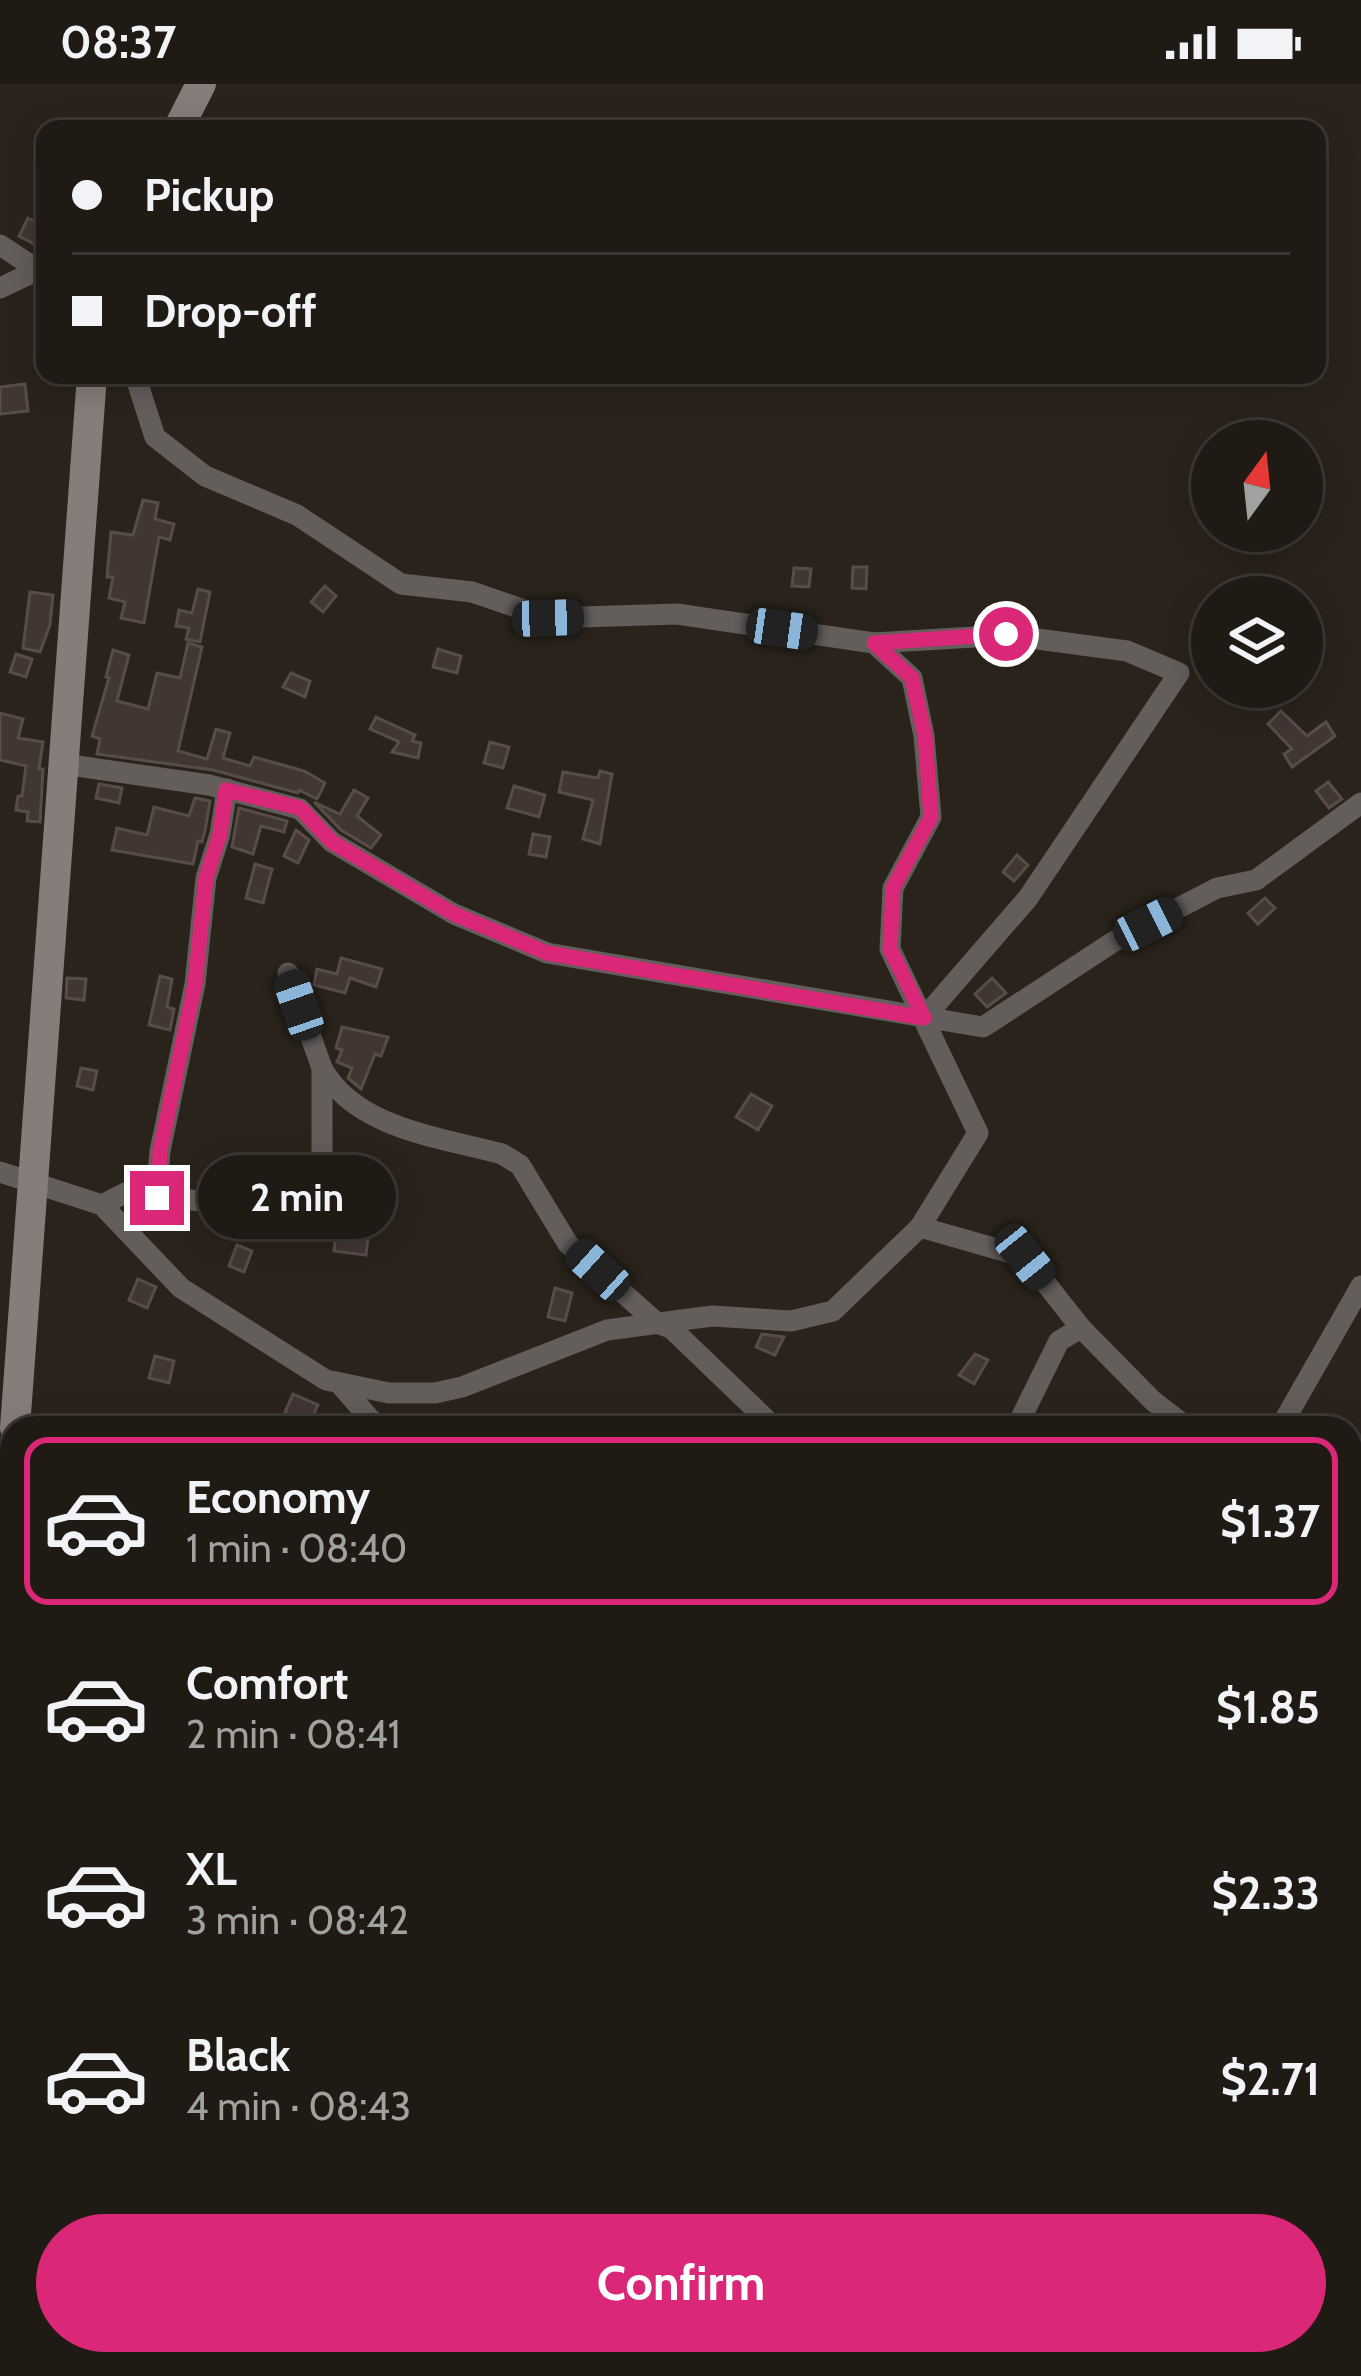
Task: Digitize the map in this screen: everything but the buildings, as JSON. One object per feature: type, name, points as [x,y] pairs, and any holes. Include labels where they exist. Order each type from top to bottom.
[{"type":"main road","points":[[183,120],[201,84]]},
{"type":"main road","points":[[16,1416],[91,384]]},
{"type":"street","points":[[0,245],[36,267]]},
{"type":"street","points":[[0,288],[36,272]]},
{"type":"street","points":[[139,384],[155,436],[205,476],[297,514],[400,584],[472,592],[548,618],[677,614],[874,643],[1006,634],[1127,651],[1179,674],[1028,898],[924,1018]]},
{"type":"street","points":[[0,1172],[102,1205],[181,1288],[326,1380],[389,1393],[435,1393],[463,1387],[607,1330],[712,1316],[791,1321],[832,1311],[920,1227],[978,1132],[890,949],[893,888],[931,817],[925,736],[912,678],[874,643]]},
{"type":"street","points":[[63,764],[226,790],[300,808],[332,842],[413,890],[454,914],[547,953],[983,1028],[1113,942],[1217,888],[1256,880],[1361,803]]},
{"type":"street","points":[[157,1198],[160,1151],[195,984],[206,878],[220,834],[226,790]]},
{"type":"street","points":[[288,973],[334,1089],[368,1114],[502,1154],[520,1165],[568,1244],[656,1323],[671,1328],[763,1416]]},
{"type":"street","points":[[102,1205],[125,1193],[322,1208],[322,1068]]},
{"type":"street","points":[[920,1227],[1025,1257],[1082,1328],[1172,1416]]},
{"type":"street","points":[[1287,1416],[1361,1286]]},
{"type":"street","points":[[1022,1416],[1059,1341],[1082,1328]]},
{"type":"street","points":[[339,1383],[368,1416]]},
{"type":"route","points":[[157,1198],[160,1151],[195,984],[206,878],[220,834],[226,790],[300,808],[332,842],[413,890],[454,914],[547,953],[924,1018],[890,949],[893,888],[931,817],[925,736],[912,678],[874,643],[1006,634]]}]
